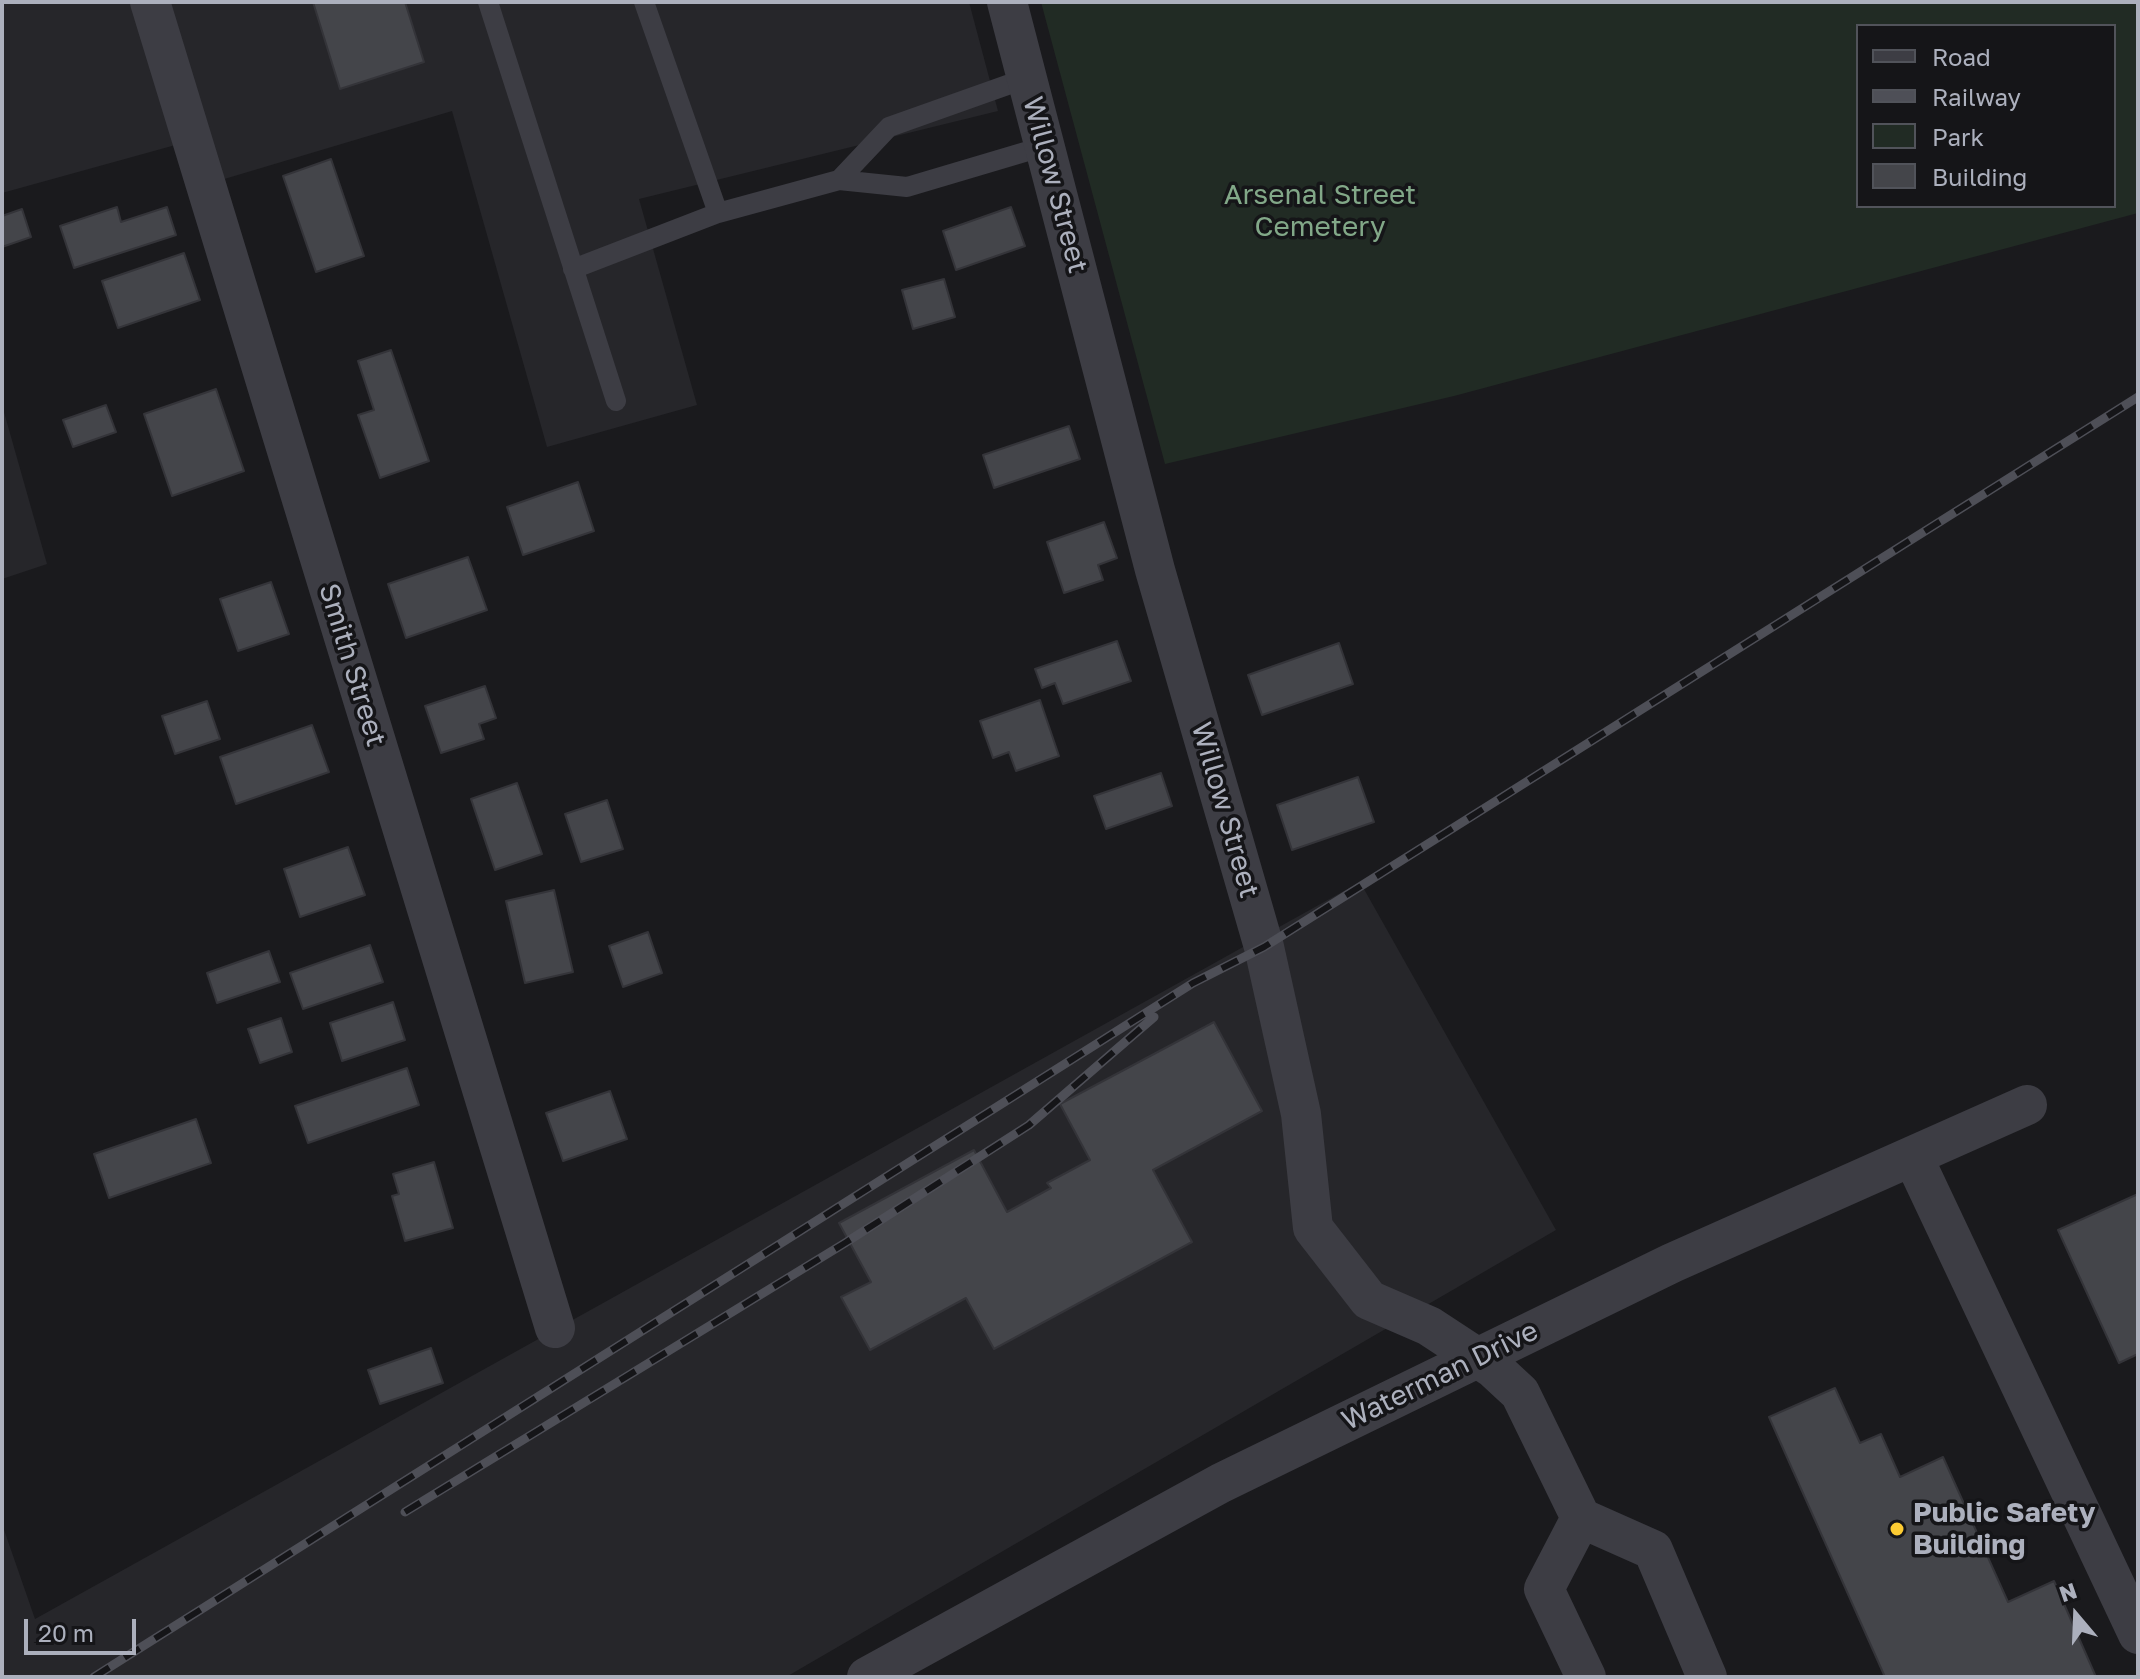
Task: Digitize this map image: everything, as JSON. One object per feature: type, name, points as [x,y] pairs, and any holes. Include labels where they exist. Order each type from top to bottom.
[{"type":"street","name":"Smith Street","points":[[150,2],[555,1328]]},
{"type":"street","name":"Willow Street","points":[[1007,2],[1155,570],[1264,947],[1301,1114],[1313,1228],[1369,1300],[1429,1326],[1493,1368],[1520,1393],[1581,1518]]},
{"type":"street","name":"Waterman Drive","points":[[873,1675],[1221,1483],[1672,1263],[2027,1105]]},
{"type":"street","points":[[1913,1157],[2138,1634]]},
{"type":"street","points":[[1586,1677],[1544,1589],[1581,1518],[1653,1550],[1707,1677]]},
{"type":"lane","points":[[488,2],[616,401]]},
{"type":"lane","points":[[644,2],[718,213]]},
{"type":"lane","points":[[839,180],[889,127],[1027,78]]},
{"type":"lane","points":[[573,269],[718,213],[839,180],[907,187],[1045,146]]},
{"type":"shaded area","points":[[2,2],[969,2],[998,111],[639,199],[697,405],[547,447],[452,111],[221,180],[208,136],[2,193]]},
{"type":"shaded area","points":[[2,405],[47,564],[2,579]]},
{"type":"shaded area","points":[[1360,882],[1556,1230],[786,1677],[2,1677],[2,1524],[35,1619]]},
{"type":"green space","name":"Arsenal Street Cemetery","points":[[1041,2],[2138,2],[2138,213],[1454,396],[1165,464]]},
{"type":"building","points":[[313,2],[405,2],[424,62],[340,89]]},
{"type":"building","points":[[331,159],[364,256],[316,272],[283,176]]},
{"type":"building","points":[[117,207],[121,222],[167,207],[176,235],[74,268],[60,226]]},
{"type":"building","points":[[1011,207],[1025,246],[956,270],[943,231]]},
{"type":"building","points":[[22,209],[31,237],[2,247],[2,216]]},
{"type":"building","points":[[184,253],[200,300],[118,328],[102,281]]},
{"type":"building","points":[[944,279],[955,317],[913,329],[902,290]]},
{"type":"building","points":[[391,350],[429,461],[380,478],[358,415],[374,410],[358,361]]},
{"type":"building","points":[[216,389],[244,471],[172,496],[144,414]]},
{"type":"building","points":[[106,405],[116,432],[73,447],[63,420]]},
{"type":"building","points":[[1069,426],[1080,459],[994,488],[983,455]]},
{"type":"building","points":[[578,482],[594,531],[523,555],[507,507]]},
{"type":"building","points":[[1104,522],[1117,558],[1098,565],[1103,580],[1064,593],[1047,542]]},
{"type":"building","points":[[468,557],[487,610],[406,638],[388,584]]},
{"type":"building","points":[[271,582],[289,634],[238,651],[220,599]]},
{"type":"building","points":[[1117,641],[1131,681],[1063,704],[1055,683],[1042,688],[1035,669]]},
{"type":"building","points":[[1339,643],[1353,684],[1262,715],[1248,675]]},
{"type":"building","points":[[485,686],[496,718],[479,724],[484,739],[441,753],[425,706]]},
{"type":"building","points":[[1040,700],[1059,756],[1016,771],[1009,752],[993,758],[980,721]]},
{"type":"building","points":[[207,701],[220,739],[175,754],[162,716]]},
{"type":"building","points":[[312,725],[329,772],[236,804],[220,757]]},
{"type":"building","points":[[1161,773],[1172,806],[1106,829],[1094,796]]},
{"type":"building","points":[[1358,777],[1374,822],[1292,850],[1277,805]]},
{"type":"building","points":[[517,783],[542,854],[495,870],[471,799]]},
{"type":"building","points":[[607,800],[623,849],[581,862],[565,814]]},
{"type":"building","points":[[348,847],[365,895],[300,917],[284,869]]},
{"type":"building","points":[[554,890],[573,972],[525,983],[506,901]]},
{"type":"building","points":[[648,932],[662,973],[623,987],[609,946]]},
{"type":"building","points":[[370,945],[383,982],[303,1009],[290,973]]},
{"type":"building","points":[[269,951],[280,982],[217,1003],[207,973]]},
{"type":"building","points":[[393,1002],[405,1040],[342,1061],[330,1023]]},
{"type":"building","points":[[281,1018],[292,1052],[260,1063],[248,1029]]},
{"type":"building","points":[[1214,1022],[1262,1111],[1153,1170],[1192,1242],[994,1349],[966,1298],[870,1350],[841,1297],[871,1282],[839,1223],[974,1150],[1007,1212],[1051,1188],[1047,1183],[1090,1160],[1060,1104]]},
{"type":"building","points":[[407,1068],[419,1105],[308,1143],[295,1106]]},
{"type":"building","points":[[610,1091],[627,1139],[563,1161],[546,1113]]},
{"type":"building","points":[[196,1119],[211,1163],[109,1198],[94,1154]]},
{"type":"building","points":[[434,1162],[453,1228],[405,1241],[392,1196],[399,1194],[393,1174]]},
{"type":"building","points":[[2138,1194],[2138,1354],[2119,1363],[2058,1230]]},
{"type":"building","points":[[431,1348],[443,1383],[380,1404],[368,1370]]},
{"type":"building","name":"Public Safety Building","points":[[1835,1388],[1860,1443],[1881,1434],[1900,1477],[1943,1457],[2008,1602],[2054,1581],[2096,1677],[1885,1677],[1769,1417]]},
{"type":"railway","points":[[94,1677],[1193,983],[1264,947],[2138,397]]},
{"type":"railway","points":[[405,1512],[845,1243],[1029,1125],[1154,1017]]},
{"type":"place","name":"Public Safety Building","points":[[1897,1529]]}]
